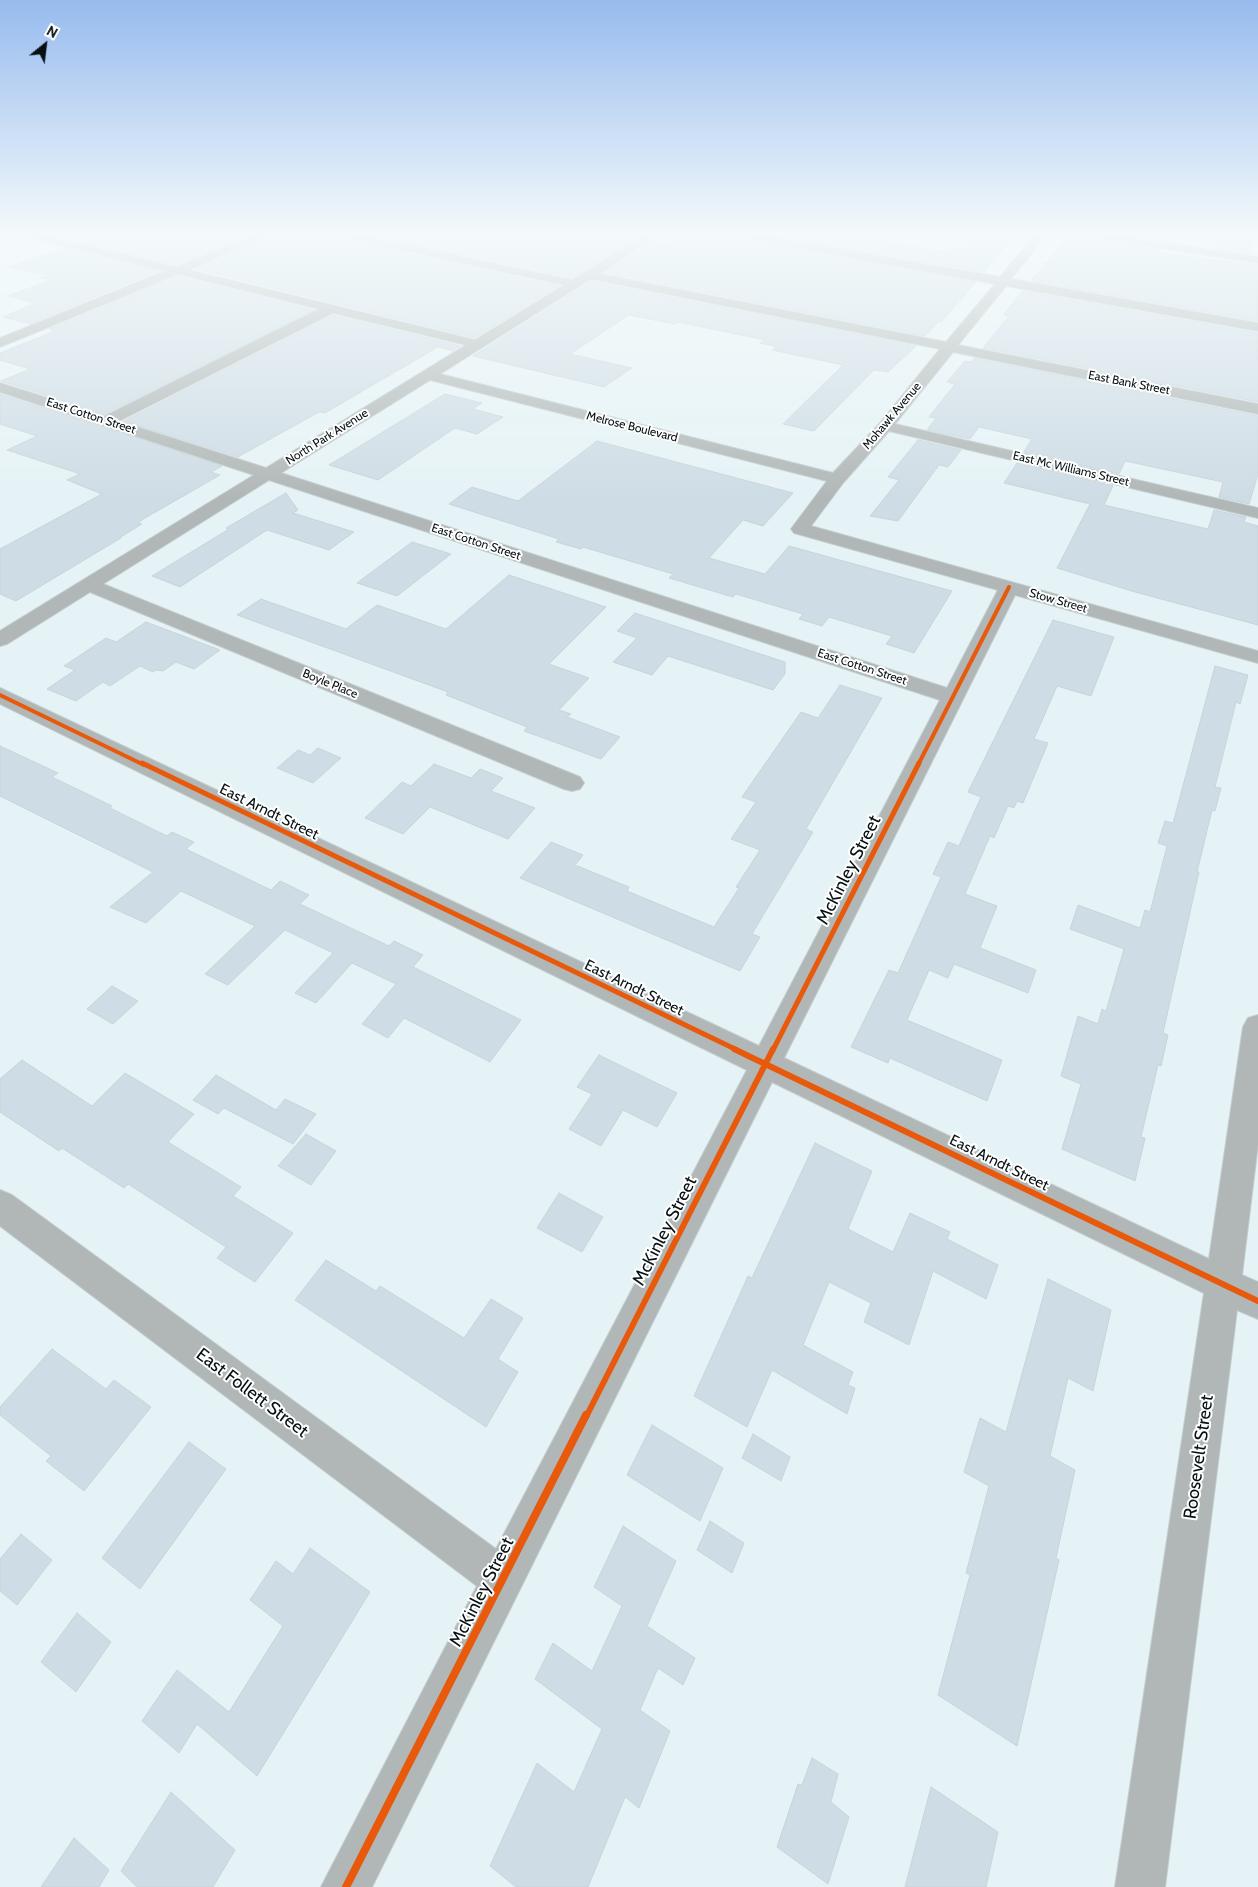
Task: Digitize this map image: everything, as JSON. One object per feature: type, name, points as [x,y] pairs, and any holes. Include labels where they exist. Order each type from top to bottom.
[{"type":"street","points":[[0,344],[53,322]]},
{"type":"street","points":[[107,421],[304,322]]},
{"type":"street","points":[[389,322],[477,344]]},
{"type":"street","name":"North Park Avenue","points":[[0,640],[512,322]]},
{"type":"street","name":"East Bank Street","points":[[825,322],[1258,409]]},
{"type":"street","name":"Mohawk Avenue","points":[[800,529],[840,475],[885,426],[970,322]]},
{"type":"street","points":[[1236,322],[1258,326]]},
{"type":"street","name":"Melrose Boulevard","points":[[433,371],[840,475]]},
{"type":"street","name":"East Cotton Street","points":[[0,386],[953,697]]},
{"type":"street","name":"East Mc Williams Street","points":[[885,426],[1258,513]]},
{"type":"street","name":"Stow Street","points":[[800,529],[1258,656]]},
{"type":"street","name":"Boyle Place","points":[[89,584],[572,783]]},
{"type":"street","name":"McKinley Street","points":[[346,1887],[1009,587]]},
{"type":"street","name":"East Arndt Street","points":[[0,695],[1258,1301]]},
{"type":"street","name":"Roosevelt Street","points":[[1140,1887],[1258,1027]]},
{"type":"street","name":"East Follett Street","points":[[0,1206],[503,1580]]},
{"type":"building","points":[[66,322],[290,322],[105,414],[1,381],[30,369],[0,360],[0,353],[55,331],[49,329]]},
{"type":"building","points":[[319,322],[362,322],[461,346],[453,351],[438,347],[325,413],[319,412],[238,457],[124,421]]},
{"type":"building","points":[[410,322],[501,322],[475,338]]},
{"type":"building","points":[[526,322],[618,322],[570,354],[632,368],[604,387],[473,356]]},
{"type":"building","points":[[678,322],[796,322],[916,346],[888,372],[874,370],[814,431],[783,424],[843,365],[772,350],[777,347],[760,343],[765,340]]},
{"type":"building","points":[[854,322],[938,322],[925,336]]},
{"type":"building","points":[[1004,322],[1197,322],[1258,333],[1258,402],[983,348]]},
{"type":"building","points":[[974,358],[1258,416],[1258,474],[1249,504],[1219,497],[1223,482],[1125,461],[1119,474],[1024,452],[1032,439],[979,427],[970,439],[927,430],[936,418],[929,417],[955,384],[947,382],[965,361],[971,362]]},
{"type":"building","points":[[0,394],[222,466],[211,472],[220,475],[145,518],[138,523],[142,524],[119,538],[121,538],[16,601],[0,594],[0,549],[102,494],[67,480],[80,474],[7,450],[37,436],[0,424]]},
{"type":"building","points":[[445,394],[482,403],[473,409],[503,417],[477,434],[455,428],[378,480],[329,465]]},
{"type":"building","points":[[918,440],[961,450],[948,467],[939,465],[898,521],[870,516],[899,480],[888,477]]},
{"type":"building","points":[[597,441],[793,493],[763,526],[743,520],[709,558],[765,574],[789,546],[952,591],[914,653],[886,644],[892,636],[829,617],[822,626],[799,619],[803,614],[736,594],[733,597],[669,578],[673,574],[583,547],[581,549],[556,542],[559,539],[449,504],[472,487],[518,501]]},
{"type":"building","points":[[1017,463],[1113,486],[1104,505],[1208,529],[1214,510],[1246,517],[1244,522],[1258,526],[1258,625],[1135,592],[1057,568],[1090,504],[1004,483]]},
{"type":"building","points":[[286,493],[298,510],[293,513],[354,532],[329,550],[267,530],[180,587],[152,576],[229,529],[226,528]]},
{"type":"building","points":[[412,542],[451,554],[397,596],[357,583]]},
{"type":"building","points":[[509,575],[606,607],[549,664],[589,678],[559,710],[571,714],[567,717],[620,737],[601,759],[524,731],[527,727],[446,695],[448,692],[237,615],[261,599],[346,629],[377,605],[446,629]]},
{"type":"building","points":[[635,613],[785,662],[785,674],[773,690],[668,656],[652,675],[613,662],[637,638],[617,631]]},
{"type":"building","points":[[1053,620],[1114,637],[1091,696],[1057,686],[1034,739],[1048,743],[1023,803],[1017,801],[1014,808],[1008,806],[994,838],[990,836],[965,894],[997,906],[980,948],[1036,970],[1028,993],[954,964],[948,978],[929,970],[907,1020],[1002,1060],[987,1101],[890,1058],[888,1063],[851,1047],[889,970],[898,973],[941,877],[933,874],[948,842],[959,846],[981,797],[968,792]]},
{"type":"building","points":[[146,622],[220,650],[194,669],[176,662],[163,671],[156,670],[153,672],[140,666],[110,686],[103,682],[76,701],[47,689],[75,670],[64,666],[106,638],[116,642]]},
{"type":"building","points":[[1215,666],[1248,675],[1240,704],[1236,702],[1215,787],[1221,788],[1215,811],[1212,810],[1197,872],[1199,872],[1163,1033],[1168,1035],[1161,1066],[1158,1065],[1141,1137],[1145,1138],[1135,1181],[1062,1149],[1081,1084],[1061,1076],[1078,1016],[1098,1024],[1102,1009],[1106,1011],[1124,949],[1070,929],[1078,905],[1140,928],[1145,910],[1150,912],[1167,846],[1158,843],[1165,821],[1173,823]]},
{"type":"building","points":[[840,685],[882,698],[806,829],[813,832],[752,934],[760,937],[740,971],[520,878],[551,842],[583,855],[575,865],[629,887],[627,891],[714,927],[739,888],[736,887],[760,850],[731,839],[756,802],[742,797],[801,712],[818,718]]},
{"type":"building","points":[[0,746],[58,773],[52,777],[112,806],[110,808],[167,836],[172,832],[194,842],[186,849],[271,890],[280,881],[309,895],[300,904],[389,946],[394,941],[423,955],[413,967],[521,1020],[490,1062],[404,1018],[388,1038],[362,1024],[396,984],[352,963],[316,1003],[295,993],[333,953],[285,930],[228,985],[205,974],[255,926],[181,891],[146,923],[110,907],[153,872],[0,796]]},
{"type":"building","points":[[318,748],[341,758],[313,783],[277,768],[298,750],[310,755]]},
{"type":"building","points":[[434,764],[471,778],[480,769],[503,778],[491,791],[535,808],[508,839],[430,807],[403,834],[365,818],[402,782],[411,786]]},
{"type":"building","points":[[112,986],[138,1001],[113,1024],[87,1009]]},
{"type":"building","points":[[599,1055],[677,1093],[657,1127],[623,1110],[601,1146],[569,1129],[592,1094],[577,1087]]},
{"type":"building","points":[[22,1060],[92,1106],[125,1073],[194,1114],[168,1142],[241,1187],[233,1196],[293,1233],[255,1282],[217,1258],[226,1247],[128,1184],[124,1188],[62,1148],[59,1151],[0,1112],[0,1079]]},
{"type":"building","points":[[216,1075],[276,1110],[285,1099],[316,1114],[293,1144],[224,1108],[218,1114],[193,1100]]},
{"type":"building","points":[[306,1134],[336,1151],[311,1185],[278,1166]]},
{"type":"building","points":[[815,1143],[872,1171],[848,1229],[893,1252],[910,1213],[950,1232],[947,1239],[998,1265],[986,1299],[933,1271],[909,1345],[864,1322],[871,1303],[829,1282],[803,1345],[853,1372],[848,1385],[855,1388],[847,1414],[772,1370],[747,1427],[694,1396],[748,1276],[752,1278]]},
{"type":"building","points":[[559,1193],[603,1217],[582,1252],[537,1228]]},
{"type":"building","points":[[326,1260],[376,1291],[380,1286],[464,1338],[491,1299],[523,1318],[498,1359],[518,1372],[486,1427],[295,1300]]},
{"type":"building","points":[[1048,1279],[1111,1310],[1093,1391],[1068,1378],[1050,1456],[1075,1470],[1056,1558],[1059,1560],[1017,1746],[938,1695],[970,1575],[966,1573],[989,1486],[964,1472],[980,1418],[1006,1432]]},
{"type":"building","points":[[52,1349],[106,1389],[114,1380],[151,1407],[84,1491],[46,1461],[51,1456],[0,1415],[0,1407]]},
{"type":"building","points":[[652,1425],[723,1468],[700,1521],[627,1475]]},
{"type":"building","points":[[753,1434],[790,1457],[781,1481],[742,1458]]},
{"type":"building","points":[[189,1442],[226,1469],[140,1589],[102,1558]]},
{"type":"building","points":[[710,1521],[744,1543],[732,1573],[697,1550]]},
{"type":"building","points":[[623,1526],[676,1561],[647,1626],[695,1658],[683,1685],[658,1668],[640,1710],[670,1731],[639,1808],[625,1797],[588,1887],[516,1887],[490,1866],[537,1763],[574,1792],[602,1729],[535,1679],[553,1643],[592,1671],[622,1606],[594,1587]]},
{"type":"building","points":[[21,1534],[52,1560],[17,1605],[0,1591],[0,1559]]},
{"type":"building","points":[[310,1548],[370,1592],[257,1776],[197,1724],[179,1753],[142,1721],[177,1670],[229,1712],[283,1626],[250,1600],[276,1561],[293,1574]]},
{"type":"building","points":[[77,1613],[111,1642],[76,1692],[41,1662]]},
{"type":"building","points":[[812,1758],[838,1774],[831,1802],[849,1817],[828,1884],[777,1847],[798,1784],[802,1785]]},
{"type":"building","points":[[931,1787],[998,1832],[986,1887],[905,1887]]},
{"type":"building","points":[[171,1792],[235,1850],[213,1887],[137,1887],[121,1871]]},
{"type":"building","points":[[74,1838],[109,1870],[99,1887],[41,1887]]},
{"type":"cycle path","points":[[346,1887],[1009,587]]},
{"type":"cycle path","points":[[0,695],[1258,1301]]}]
